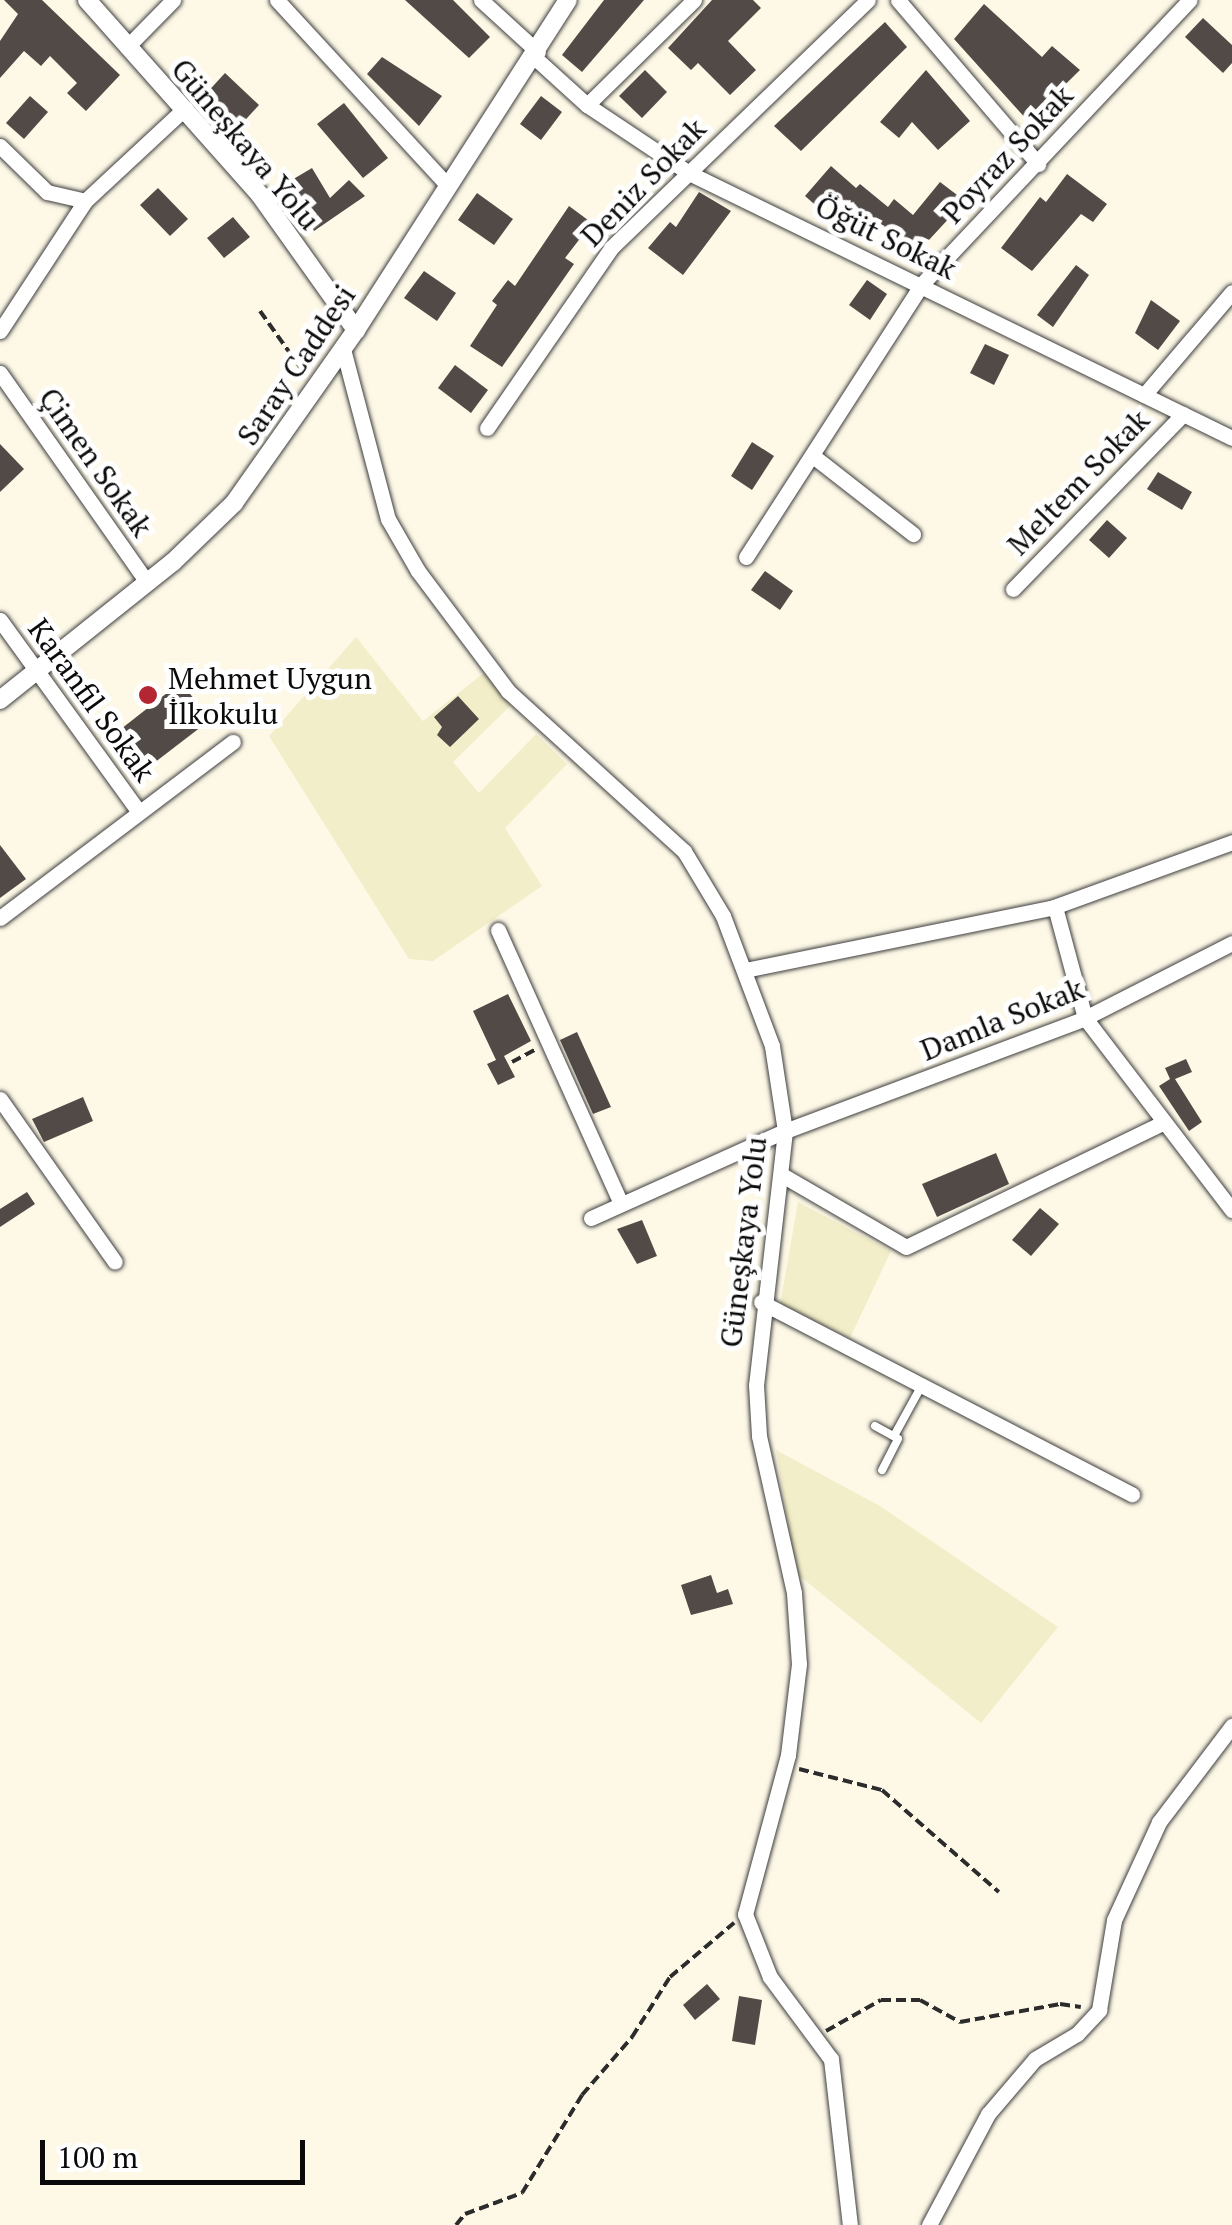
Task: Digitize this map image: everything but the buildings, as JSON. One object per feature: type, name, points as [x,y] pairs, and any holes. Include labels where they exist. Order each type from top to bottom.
[{"type":"street","name":"Güneşkaya Yolu","points":[[87,0],[260,194],[356,330]]},
{"type":"street","points":[[128,48],[173,0]]},
{"type":"street","points":[[277,0],[447,184]]},
{"type":"street","name":"Öğüt Sokak","points":[[481,0],[587,105],[689,173],[1232,438]]},
{"type":"street","name":"Saray Caddesi","points":[[0,700],[147,582],[234,503],[356,330],[568,0]]},
{"type":"street","points":[[587,105],[694,0]]},
{"type":"street","name":"Deniz Sokak","points":[[487,428],[611,248],[868,0]]},
{"type":"street","points":[[898,0],[1038,164]]},
{"type":"street","name":"Poyraz Sokak","points":[[746,557],[922,284],[1190,0]]},
{"type":"street","points":[[0,331],[84,200],[184,108]]},
{"type":"street","points":[[0,146],[47,192],[84,200]]},
{"type":"street","name":"Meltem Sokak","points":[[1144,394],[1232,292]]},
{"type":"street","name":"Güneşkaya Yolu","points":[[343,348],[388,520],[418,571],[508,691],[684,851],[723,916],[772,1046],[785,1130],[782,1175],[761,1302],[759,1436],[794,1593],[799,1664],[784,1766],[745,1914]]},
{"type":"street","name":"Çimen Sokak","points":[[0,373],[147,582]]},
{"type":"street","name":"Meltem Sokak","points":[[1013,589],[1183,414]]},
{"type":"street","points":[[813,456],[913,534]]},
{"type":"street","name":"Karanfil Sokak","points":[[0,620],[40,668],[139,812]]},
{"type":"street","points":[[0,918],[234,742]]},
{"type":"street","points":[[745,970],[1055,906],[1232,842]]},
{"type":"street","points":[[1055,906],[1084,1018],[1161,1124],[1232,1210]]},
{"type":"street","points":[[498,930],[621,1204]]},
{"type":"street","name":"Damla Sokak","points":[[591,1218],[785,1130],[1084,1018],[1232,943]]},
{"type":"street","points":[[0,1098],[114,1262]]},
{"type":"street","points":[[782,1175],[906,1246],[1161,1124]]},
{"type":"street","points":[[761,1302],[1132,1494]]},
{"type":"street","points":[[929,2225],[988,2114],[1035,2059],[1078,2034],[1099,2010],[1114,1920],[1159,1822],[1232,1726]]},
{"type":"street","points":[[745,1914],[770,1977],[818,2034],[830,2059],[850,2225]]},
{"type":"lane","points":[[882,1470],[894,1436],[922,1385]]},
{"type":"lane","points":[[875,1426],[894,1436]]},
{"type":"path","points":[[260,311],[304,373]]},
{"type":"path","points":[[512,1062],[549,1042]]},
{"type":"path","points":[[784,1766],[882,1790],[999,1892]]},
{"type":"path","points":[[456,2225],[479,2208],[522,2193],[582,2095],[670,1977],[745,1914]]},
{"type":"path","points":[[818,2034],[881,2000],[920,2000],[960,2022],[1060,2004],[1099,2010]]},
{"type":"shaded area","points":[[356,637],[423,721],[485,672],[512,704],[453,762],[479,793],[536,734],[567,764],[505,828],[542,886],[433,961],[409,959],[269,736]]},
{"type":"shaded area","points":[[798,1202],[891,1251],[850,1338],[780,1305]]},
{"type":"shaded area","points":[[776,1450],[880,1506],[1058,1627],[981,1723],[796,1573]]},
{"type":"place","name":"Mehmet Uygun İlkokulu","points":[[148,695]]}]
